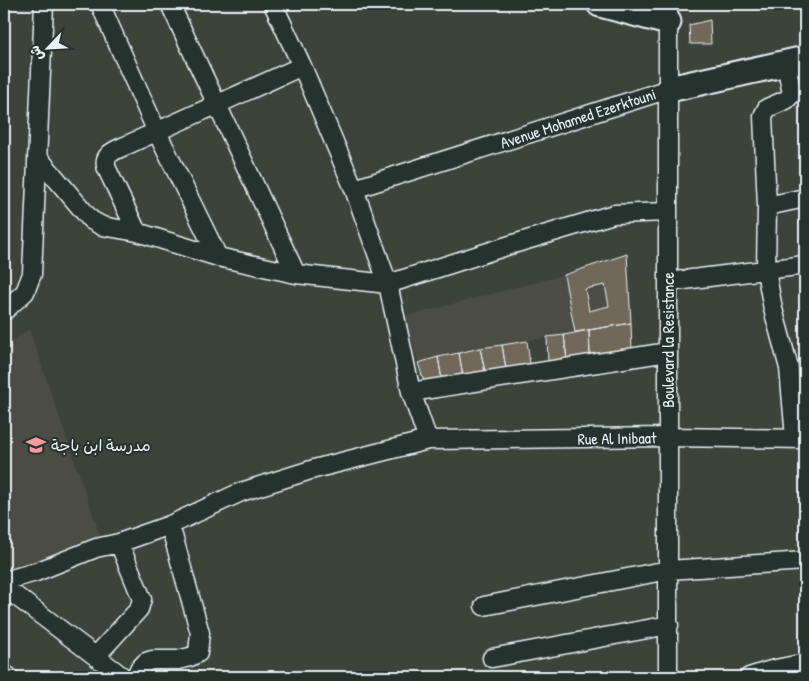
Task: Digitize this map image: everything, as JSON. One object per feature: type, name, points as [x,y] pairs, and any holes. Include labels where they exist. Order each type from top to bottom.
[{"type":"street","points":[[4,311],[25,292],[32,274],[44,4]]},
{"type":"street","points":[[100,4],[157,132],[218,257]]},
{"type":"street","points":[[170,4],[296,274]]},
{"type":"street","points":[[273,4],[302,66],[354,189],[388,284],[411,392],[428,440]]},
{"type":"street","points":[[600,4],[672,9]]},
{"type":"street","name":"Boulevard la Resistance","points":[[668,677],[668,212],[672,9]]},
{"type":"street","points":[[796,61],[792,94],[786,100],[767,108],[763,116],[767,206],[766,271],[773,309],[784,342],[800,439]]},
{"type":"street","name":"Avenue Mohamed Ezerktouni","points":[[354,189],[670,90],[796,61]]},
{"type":"street","points":[[137,232],[107,169],[105,161],[111,153],[302,66]]},
{"type":"street","points":[[37,156],[91,220],[102,226],[137,232],[218,257],[296,274],[388,284],[614,214],[668,212]]},
{"type":"street","points":[[767,206],[805,198]]},
{"type":"street","points":[[668,282],[805,265]]},
{"type":"street","points":[[411,392],[668,352]]},
{"type":"street","name":"Rue Al Inibaat","points":[[4,582],[36,572],[96,548],[119,543],[170,526],[241,492],[314,469],[428,440],[668,437],[800,439]]},
{"type":"street","points":[[136,677],[139,669],[146,662],[152,660],[178,660],[198,653],[200,633],[170,526]]},
{"type":"street","points":[[96,656],[139,609],[142,599],[119,543]]},
{"type":"street","points":[[484,606],[668,570],[805,561]]},
{"type":"street","points":[[4,587],[124,677]]},
{"type":"street","points":[[492,658],[669,625]]},
{"type":"street","points":[[749,677],[805,663]]},
{"type":"street","points":[[4,674],[9,677]]},
{"type":"shaded area","points":[[627,254],[631,323],[502,345],[418,363],[404,317],[564,275]]},
{"type":"shaded area","name":"مدرسة ابن باجة","points":[[29,329],[103,544],[4,576],[4,347]]},
{"type":"building","points":[[710,20],[711,44],[690,44],[689,25]]},
{"type":"building","points":[[627,254],[631,323],[575,332],[564,275]],"holes":[[[605,285],[609,306],[589,311],[585,289]]]},
{"type":"building","points":[[631,323],[632,351],[590,356],[589,330]]},
{"type":"building","points":[[589,330],[590,356],[567,360],[564,335]]},
{"type":"building","points":[[564,335],[567,360],[548,362],[547,337]]},
{"type":"building","points":[[527,341],[530,364],[506,369],[502,345]]},
{"type":"building","points":[[502,345],[506,369],[485,372],[480,348]]},
{"type":"building","points":[[480,348],[485,372],[463,377],[459,353]]},
{"type":"building","points":[[459,353],[463,377],[442,380],[438,357]]},
{"type":"building","points":[[438,357],[442,380],[424,382],[418,363]]},
{"type":"place","name":"مدرسة ابن باجة","points":[[36,445]]}]
